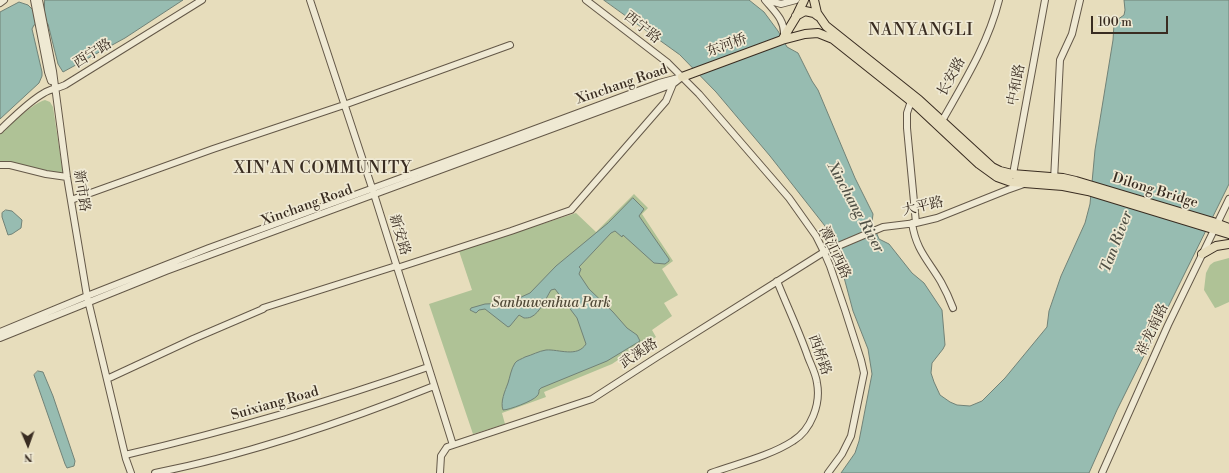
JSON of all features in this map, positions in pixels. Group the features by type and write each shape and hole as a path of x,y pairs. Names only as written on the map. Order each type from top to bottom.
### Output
{"main road":[{"path":"783,39 804,0"},
{"path":"814,0 818,16"},
{"path":"796,17 805,11 814,13 818,16 826,26 919,100 992,167 1000,171 1054,182"},
{"name":"东河桥","path":"682,77 783,39 809,33 826,35 911,101 988,171 1004,180 1028,183 1054,182"},
{"name":"Dilong Bridge","path":"1054,182 1070,179 1089,188 1213,226"},
{"path":"1213,226 1229,228"},
{"path":"1213,226 1229,234"},
{"path":"1202,254 1216,246 1229,244"}],"street":[{"path":"0,2 4,0"},
{"name":"西宁路","path":"0,130 46,91 54,90 65,85 202,0"},
{"name":"新安路","path":"310,0 373,192 453,445"},
{"name":"西宁路","path":"586,0 668,63 682,77"},
{"path":"766,0 781,4 796,0"},
{"path":"766,0 782,20 784,27 783,39"},
{"name":"长安路","path":"942,121 983,45 990,29 999,0"},
{"name":"中和路","path":"1013,174 1045,0"},
{"path":"1054,182 1060,60 1072,34 1080,0"},
{"name":"新市路","path":"37,1 48,72 54,90 87,299 125,455 131,473"},
{"path":"71,200 219,147 344,105 510,45"},
{"name":"Xinchang Road","path":"373,192 673,84 682,77"},
{"name":"Xinchang Road","path":"0,332 166,271 654,84 682,77"},
{"name":"潭江西路","path":"682,77 789,198 816,236 830,266 846,310 864,373 851,436 845,450 828,473"},
{"path":"107,379 193,339 263,309 511,231 571,210 666,101 673,84"},
{"path":"911,101 907,113 907,128 914,237 917,245 941,283 953,308"},
{"path":"0,165 67,177"},
{"name":"大平路","path":"824,252 883,227 914,223 945,216 1007,190 1028,183"},
{"name":"祥龙南路","path":"1102,473 1168,325 1202,254 1213,226 1229,199"},
{"name":"武溪路","path":"453,445 592,399 657,356 824,252"},
{"name":"西桥路","path":"711,473 776,450 792,442 804,433 815,410 818,392 817,379 777,281"},
{"name":"Xinchang Road","path":"0,338 87,299"},
{"name":"Suixiang Road","path":"125,455 297,411 428,367"},
{"path":"155,473 210,461 265,446 332,424 434,386"},
{"path":"440,473 442,453 446,448 453,445"}],"green space":[{"path":"45,100 50,102 53,107 63,173 16,163 0,162 0,134 34,105"},
{"name":"Sanbuwenhua Park","path":"634,194 648,208 642,214 673,261 662,269 678,295 664,303 672,316 652,330 656,337 646,344 645,342 612,364 544,392 546,397 502,413 505,424 473,434 429,304 472,290 459,251 576,213 596,232"},
{"path":"1229,258 1229,302 1215,308 1204,290 1206,273 1210,265 1214,262"}],"water":[{"path":"45,0 183,0 125,38 63,72 58,64 48,24 45,21 34,25 32,29 42,76 39,83 0,119 0,12 19,2 28,5 35,12 40,11 44,9"},
{"path":"604,0 749,0 764,12 778,31 787,47 798,53 818,90 855,178 873,214 872,222 879,239 889,244 912,273 924,283 942,310 945,345 932,363 931,373 940,395 957,405 970,406 982,401 1005,378 1047,327 1049,311 1061,276 1085,223 1090,204 1095,150 1113,40 1114,24 1124,15 1124,0 1229,0 1229,184 1117,410 1089,473 841,473 855,453 859,441 872,374 868,349 853,311 842,270 839,251 825,226 770,156 716,92 680,55"},
{"path":"633,198 644,209 639,216 669,261 665,264 654,263 623,235 622,237 615,231 611,233 579,267 581,269 579,274 589,289 627,328 637,335 640,341 607,361 541,388 535,398 515,407 503,410 503,396 512,368 517,361 546,350 568,352 578,351 586,344 577,318 555,289 551,290 540,309 534,315 524,318 519,315 508,327 485,309 479,310 476,313 470,310 471,308 485,304 508,303 530,293 556,266 608,223"},
{"path":"6,210 12,211 22,220 21,228 8,235 2,217 2,213"},
{"path":"38,371 43,372 53,396 75,461 74,466 67,468 65,464 34,375"}],"district":[{"name":"NANYANGLI","path":"921,31"},
{"name":"XIN'AN COMMUNITY","path":"323,169"}],"water label":[{"name":"Xinchang River","path":"855,208"},
{"name":"Tan River","path":"1117,242"}]}
